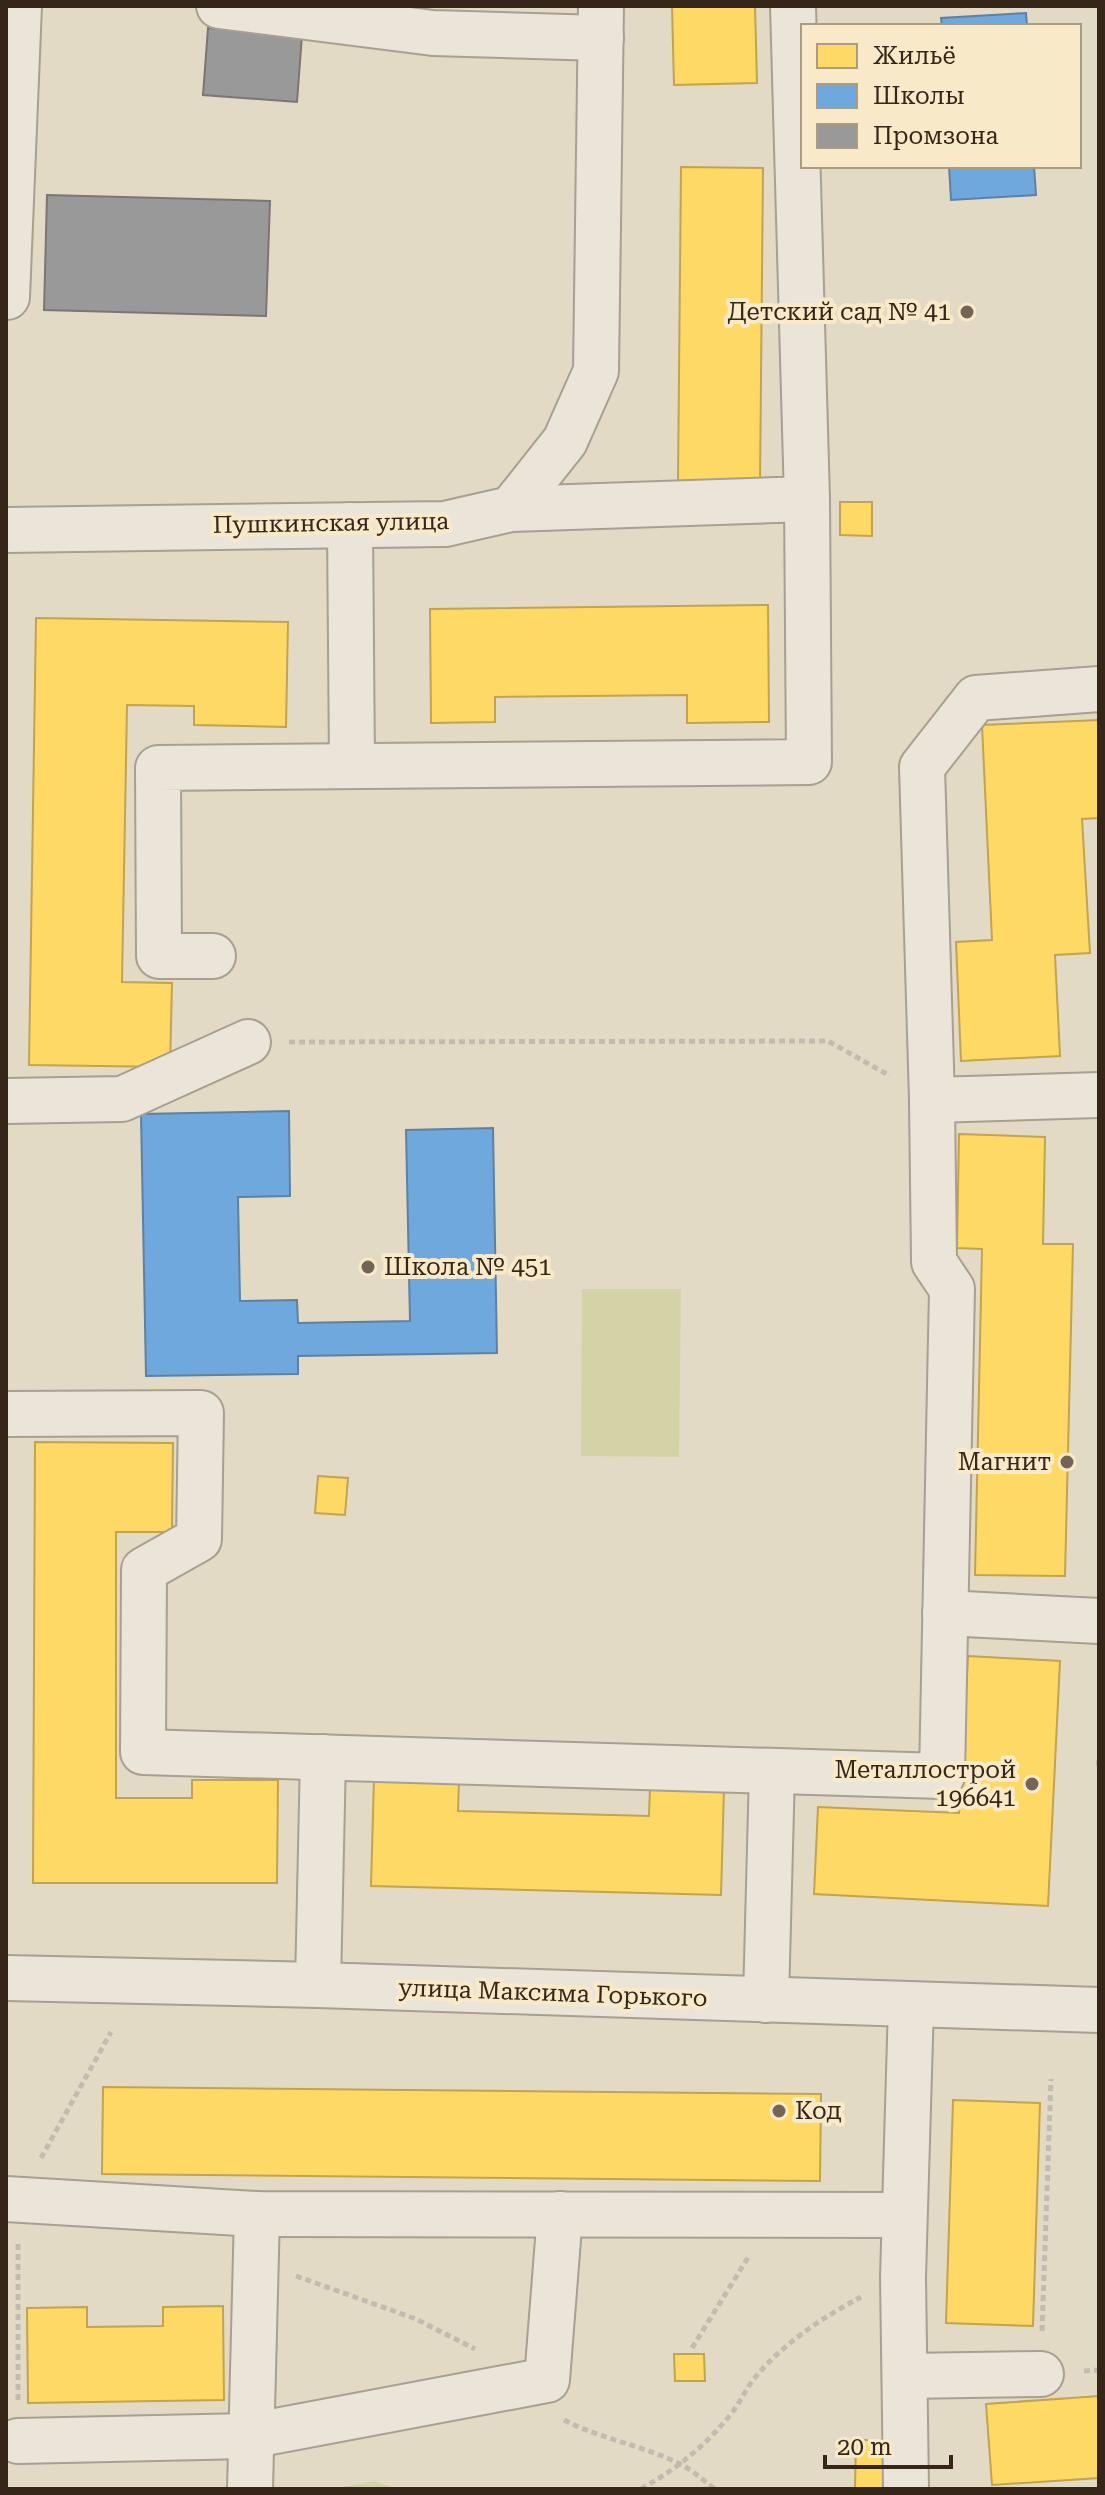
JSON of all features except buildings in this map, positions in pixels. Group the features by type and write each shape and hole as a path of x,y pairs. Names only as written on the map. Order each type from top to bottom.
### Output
{"street":[{"path":"7,297 19,6"},
{"path":"219,6 433,33 601,22 596,371 565,441 511,509"},
{"path":"213,956 159,956 158,768 809,762 807,499 793,6"},
{"name":"Пушкинская улица","path":"6,530 445,524 511,509 807,499"},
{"path":"350,525 352,766"},
{"path":"6,1414 201,1413 199,1539 144,1570 143,1752 942,1776 952,1289 934,1262 922,767 976,698 1099,689"},
{"path":"6,1101 122,1099 248,1042"},
{"path":"932,1100 1099,1095"},
{"path":"945,1613 1099,1621"},
{"path":"318,1985 323,1757"},
{"path":"766,2000 772,1771"},
{"name":"улица Максима Горького","path":"6,1978 1099,2010"},
{"path":"906,2489 903,2277 911,2005"},
{"path":"12,2199 257,2214 904,2215"},
{"path":"250,2489 257,2214"},
{"path":"18,2441 249,2436 547,2380 560,2214"},
{"path":"905,2376 1041,2374"}],"path":[{"path":"248,1042 828,1041 932,1100"},
{"path":"18,2441 12,2199 111,2032"},
{"path":"1051,2079 1041,2374 1099,2370"},
{"path":"692,2348 775,2215"},
{"path":"641,2489 682,2464 712,2437 754,2379 815,2325 858,2298 903,2277"}],"green space":[{"path":"582,1289 681,1289 679,1457 581,1456"},
{"path":"374,2481 398,2489 332,2489"}],"place":[{"name":"Детский сад № 41","path":"967,312"},
{"name":"Школа № 451","path":"368,1267"},
{"name":"Магнит","path":"1067,1462"},
{"name":"Металлострой 196641","path":"1032,1784"},
{"name":"Код","path":"779,2111"}]}
